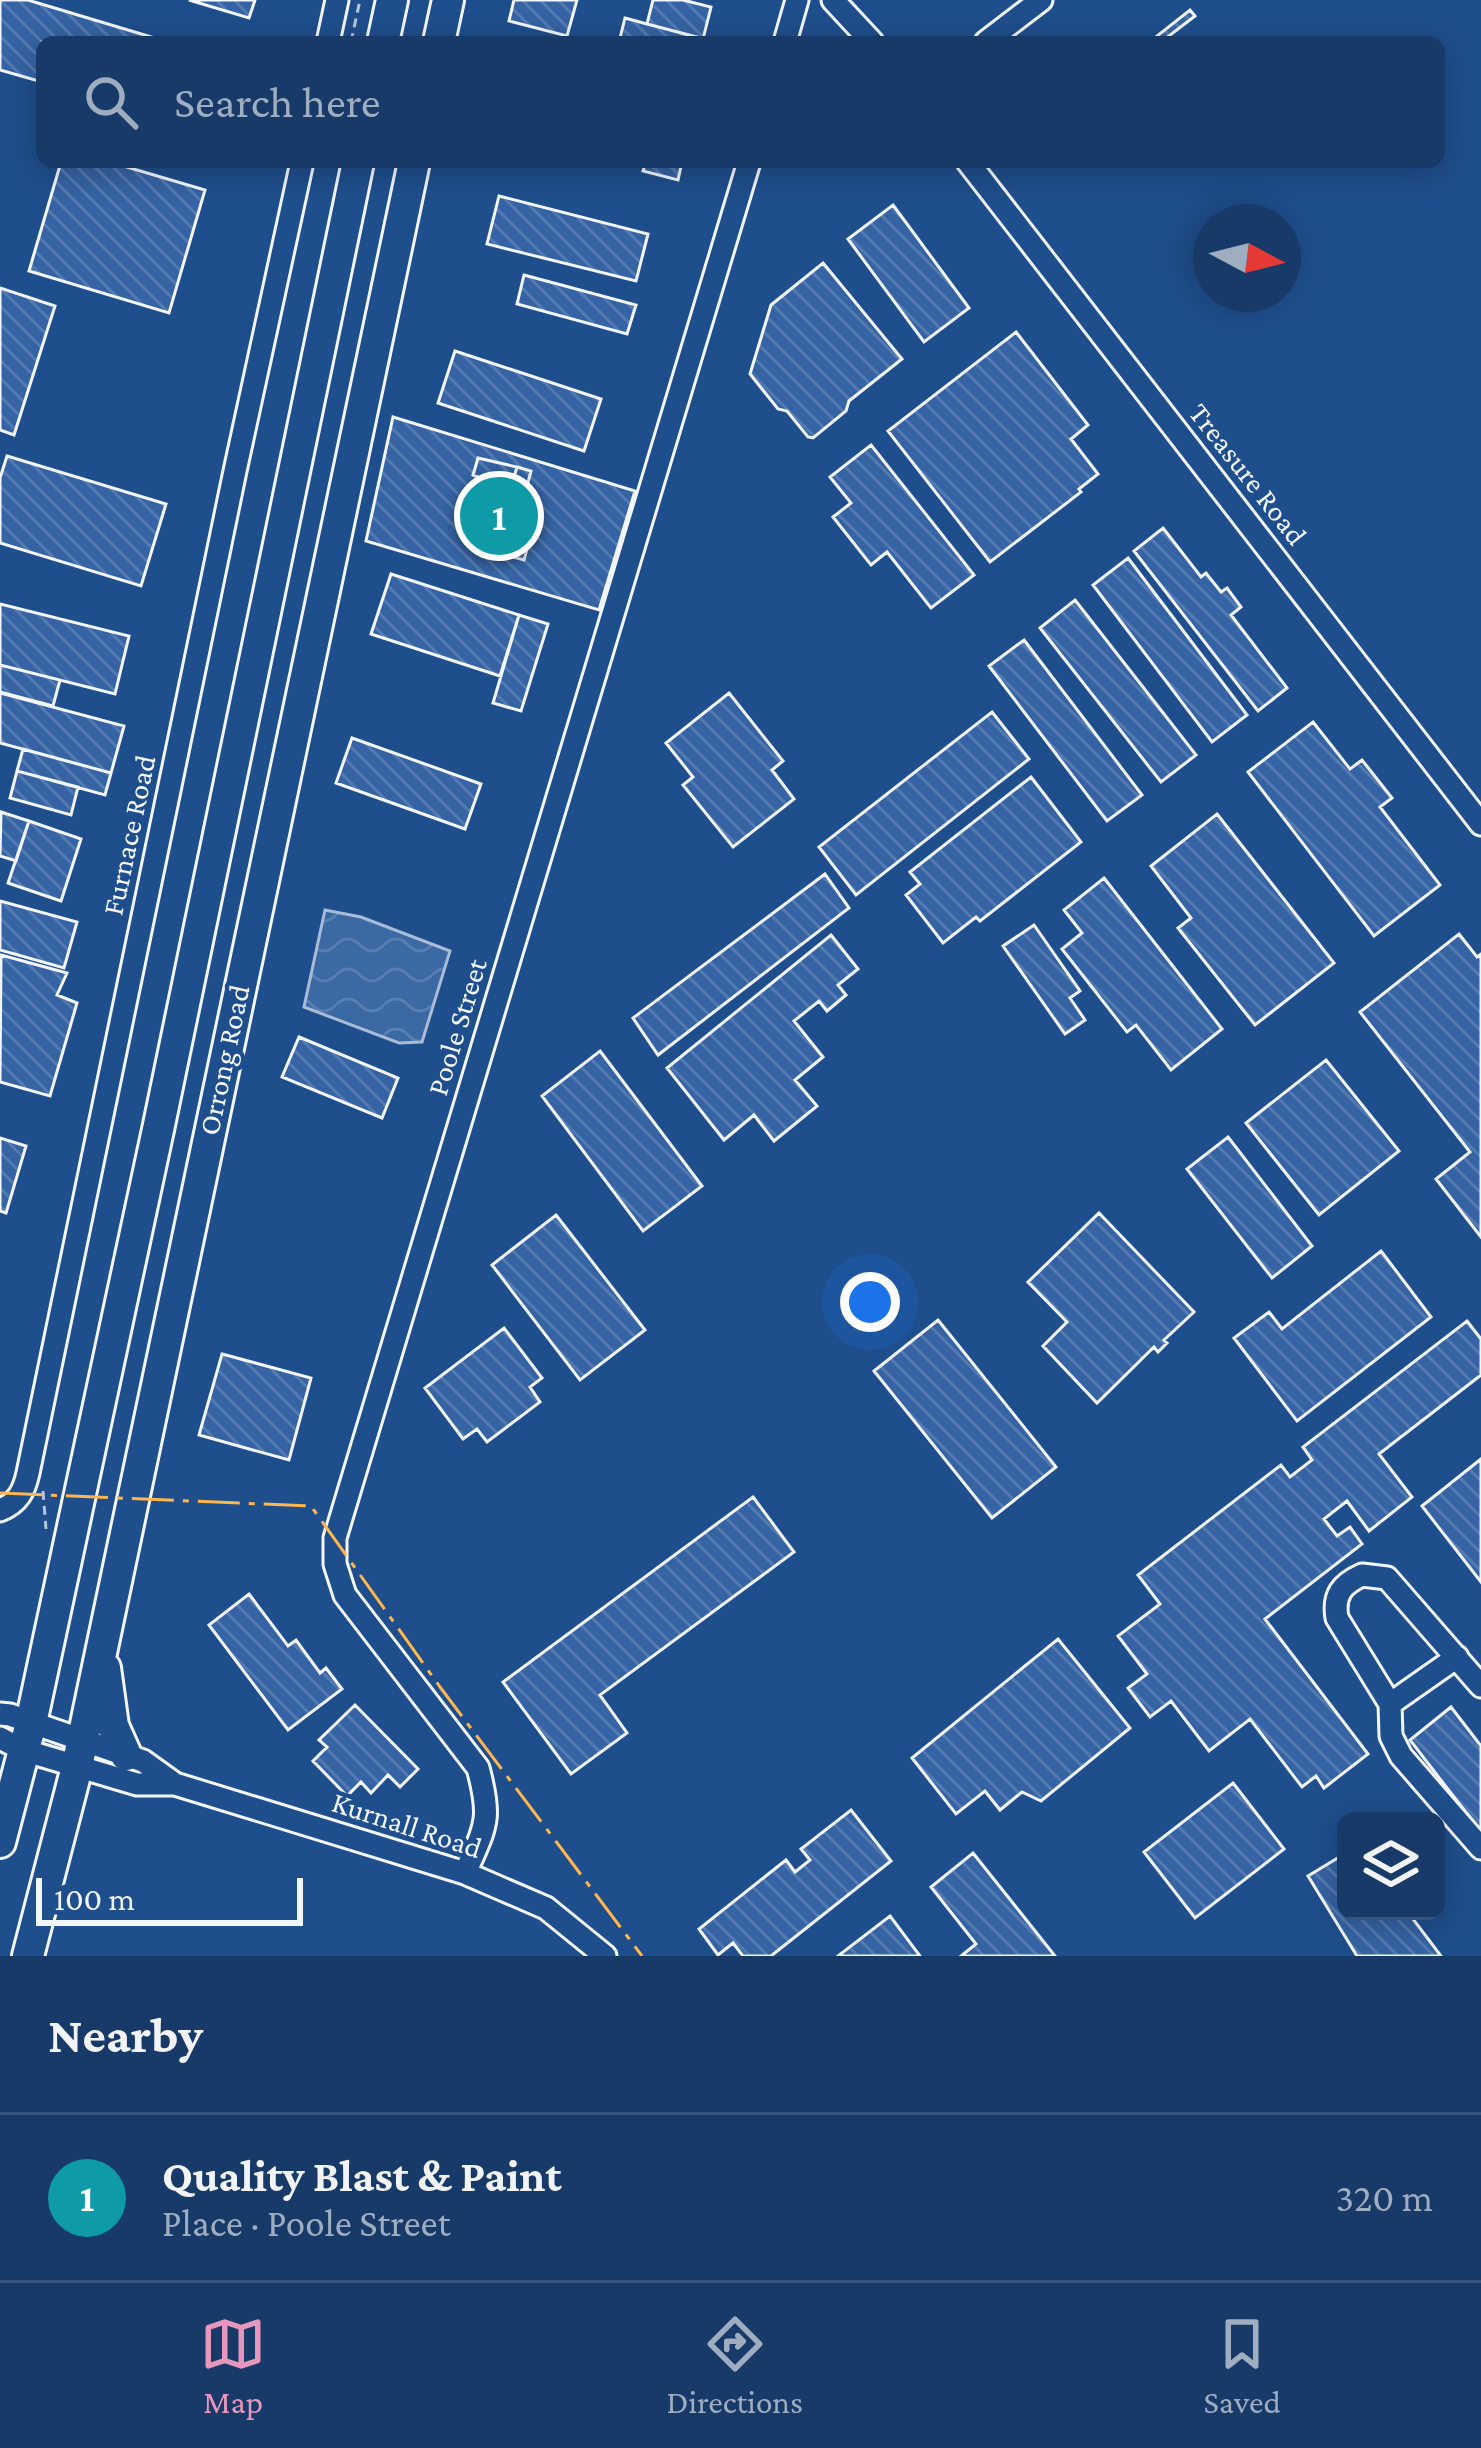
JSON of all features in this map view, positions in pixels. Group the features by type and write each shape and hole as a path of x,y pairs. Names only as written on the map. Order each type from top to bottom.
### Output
{"highway":[{"path":"384,36 392,0"},
{"path":"440,36 448,0"},
{"name":"Orrong Road","path":"0,1842 18,1737 159,1125 357,168"},
{"name":"Orrong Road","path":"28,1956 80,1754 413,168"},
{"path":"102,1651 113,1726 126,1755"}],"street":[{"path":"329,36 338,0"},
{"path":"787,36 797,0"},
{"path":"832,0 866,36"},
{"path":"994,36 1041,0"},
{"name":"Furnace Road","path":"0,1510 16,1501 28,1474 301,168"},
{"name":"Poole Street","path":"465,1873 486,1825 486,1798 478,1768 345,1595 335,1564 335,1538 746,168"},
{"name":"Treasure Road","path":"973,168 1481,824"},
{"path":"1481,1686 1387,1579 1362,1575 1338,1592 1337,1618 1390,1704 1391,1736 1401,1756 1481,1849"},
{"path":"1390,1704 1457,1657"},
{"name":"Kurnall Road","path":"0,1714 10,1714 18,1737 80,1754 136,1784 175,1784 465,1873 546,1908 605,1956"},
{"name":"Kurnall Road","path":"80,1754 126,1755 175,1784"}],"path":[{"path":"352,36 360,0"}],"water":[{"path":"325,910 361,917 450,951 422,1042 399,1043 304,1007"}],"building":[{"path":"0,0 28,0 148,36 36,36 36,80 0,70"},
{"path":"189,0 255,0 249,18"},
{"path":"514,0 577,0 567,36 509,21"},
{"path":"653,0 711,7 704,36 647,24"},
{"path":"1190,10 1195,16 1169,36 1157,36"},
{"path":"625,18 693,36 620,36"},
{"path":"59,168 130,168 205,190 169,313 29,271"},
{"path":"644,168 681,168 678,180"},
{"path":"499,196 648,234 636,281 487,244"},
{"path":"893,205 969,308 924,342 848,239"},
{"path":"823,263 902,359 849,401 846,411 813,438 787,411 778,409 750,374 771,305"},
{"path":"524,275 636,305 627,334 517,304"},
{"path":"0,288 55,306 14,435 0,430"},
{"path":"1016,332 1088,425 1071,439 1098,474 990,562 888,431"},
{"path":"455,351 601,399 584,451 438,403"},
{"path":"393,417 635,491 599,610 366,541"},
{"path":"871,445 974,575 931,608 887,552 871,565 833,517 851,503 830,477"},
{"path":"7,456 166,504 141,586 0,543 0,478"},
{"path":"478,458 517,467 510,490 473,475"},
{"path":"517,467 531,471 520,513 505,509"},
{"path":"491,505 536,518 524,560 479,548"},
{"path":"1163,528 1201,577 1206,573 1221,592 1227,588 1241,607 1231,615 1287,688 1258,711 1134,551"},
{"path":"1128,558 1247,715 1212,742 1093,585"},
{"path":"391,574 519,615 500,676 371,634"},
{"path":"1075,600 1196,755 1161,782 1040,628"},
{"path":"0,604 129,636 115,694 0,665"},
{"path":"519,615 548,624 521,711 493,703"},
{"path":"1024,640 1142,795 1107,821 989,666"},
{"path":"0,665 60,680 53,706 0,692"},
{"path":"0,693 124,726 111,773 0,743"},
{"path":"729,693 783,761 772,770 794,799 733,847 683,785 693,777 666,743"},
{"path":"992,712 1029,759 856,895 819,847"},
{"path":"1313,722 1350,769 1362,760 1392,798 1380,807 1440,885 1374,936 1248,772"},
{"path":"352,738 481,784 465,829 336,783"},
{"path":"23,749 111,773 105,795 17,771"},
{"path":"17,771 78,787 71,815 10,798"},
{"path":"1031,777 1081,842 980,921 976,917 943,943 906,895 920,884 910,872"},
{"path":"1,812 29,821 16,861 0,856"},
{"path":"1217,814 1334,963 1255,1025 1178,928 1191,918 1151,866"},
{"path":"29,821 81,839 61,901 8,883"},
{"path":"825,874 849,908 658,1055 633,1018"},
{"path":"1104,878 1222,1029 1171,1070 1136,1025 1127,1032 1062,949 1082,933 1064,910"},
{"path":"0,901 77,922 64,968 0,950"},
{"path":"1034,925 1080,991 1070,998 1085,1020 1065,1034 1003,946"},
{"path":"1459,934 1477,957 1481,954 1481,1237 1436,1179 1470,1152 1360,1012"},
{"path":"831,935 858,969 838,985 846,995 827,1011 819,1001 794,1021 823,1057 795,1080 817,1106 774,1141 754,1115 724,1140 667,1068"},
{"path":"1,955 67,973 57,995 77,1003 50,1096 0,1082"},
{"path":"299,1037 398,1078 382,1118 282,1077"},
{"path":"600,1051 702,1186 643,1231 542,1096"},
{"path":"1326,1060 1399,1151 1319,1215 1246,1123"},
{"path":"1228,1137 1312,1246 1272,1278 1187,1169"},
{"path":"0,1138 26,1146 6,1213 0,1211"},
{"path":"1099,1213 1194,1312 1158,1352 1154,1347 1097,1403 1043,1346 1067,1322 1028,1282"},
{"path":"556,1215 645,1330 580,1380 492,1265"},
{"path":"1381,1251 1431,1317 1297,1421 1234,1338 1269,1312 1282,1329"},
{"path":"938,1320 1056,1467 992,1518 874,1371"},
{"path":"1467,1321 1481,1339 1481,1375 1379,1454 1412,1497 1369,1531 1347,1501 1324,1519 1337,1536 1350,1527 1362,1544 1265,1619 1368,1754 1324,1788 1316,1776 1302,1787 1250,1719 1209,1751 1171,1701 1150,1717 1128,1688 1147,1674 1118,1636 1160,1604 1138,1575 1281,1465 1290,1477 1312,1460 1303,1447"},
{"path":"504,1328 542,1378 530,1387 540,1402 487,1442 477,1429 463,1439 425,1388"},
{"path":"222,1354 311,1378 289,1460 199,1435"},
{"path":"1481,1459 1481,1582 1422,1506"},
{"path":"753,1497 794,1552 600,1695 627,1733 571,1774 503,1682"},
{"path":"249,1594 288,1646 296,1640 320,1673 326,1668 342,1689 288,1730 209,1625"},
{"path":"1058,1639 1130,1728 1041,1801 1022,1792 1000,1810 985,1791 956,1814 912,1758"},
{"path":"355,1705 418,1769 400,1787 388,1775 371,1793 361,1782 347,1796 313,1761 327,1747 319,1740"},
{"path":"1451,1707 1481,1746 1481,1832 1410,1740"},
{"path":"1233,1783 1284,1849 1195,1918 1144,1852"},
{"path":"851,1810 891,1861 771,1956 743,1956 733,1943 718,1955 699,1929 786,1860 795,1872 810,1860 801,1849"},
{"path":"973,1853 1055,1956 961,1956 976,1944 931,1887"},
{"path":"1337,1858 1337,1920 1414,1920 1441,1956 1357,1956 1308,1876"},
{"path":"890,1916 920,1956 838,1956"}],"power":[{"path":"0,1493 311,1506 642,1956"}],"place":[{"name":"Quality Blast & Paint","path":"499,516"}]}
